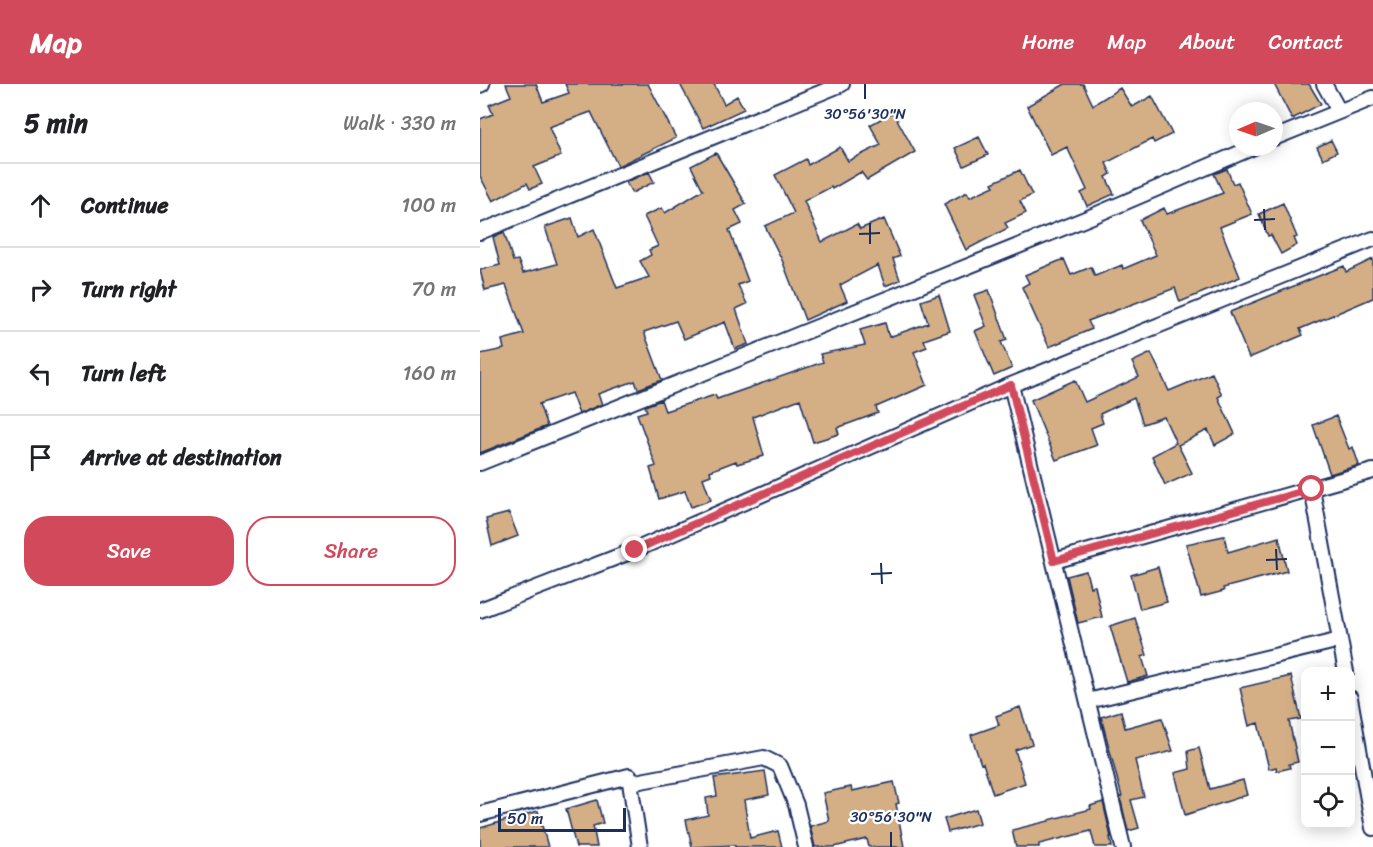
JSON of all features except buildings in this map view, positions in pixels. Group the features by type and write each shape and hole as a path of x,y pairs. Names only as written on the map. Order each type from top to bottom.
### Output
{"street":[{"path":"480,232 842,84"},
{"path":"1324,84 1338,111"},
{"path":"1283,134 1373,98"},
{"path":"480,463 1084,219 1233,156"},
{"path":"480,610 635,550 1011,385 1373,239"},
{"path":"1011,385 1123,847"},
{"path":"1054,561 1373,471"},
{"path":"1312,489 1345,667"},
{"path":"1088,702 1341,640"},
{"path":"1354,721 1373,828"},
{"path":"630,783 764,758 780,766 796,805 806,847"},
{"path":"480,814 628,776 640,847"}],"route":[{"path":"635,550 1011,385 1054,561 1312,489"}]}
